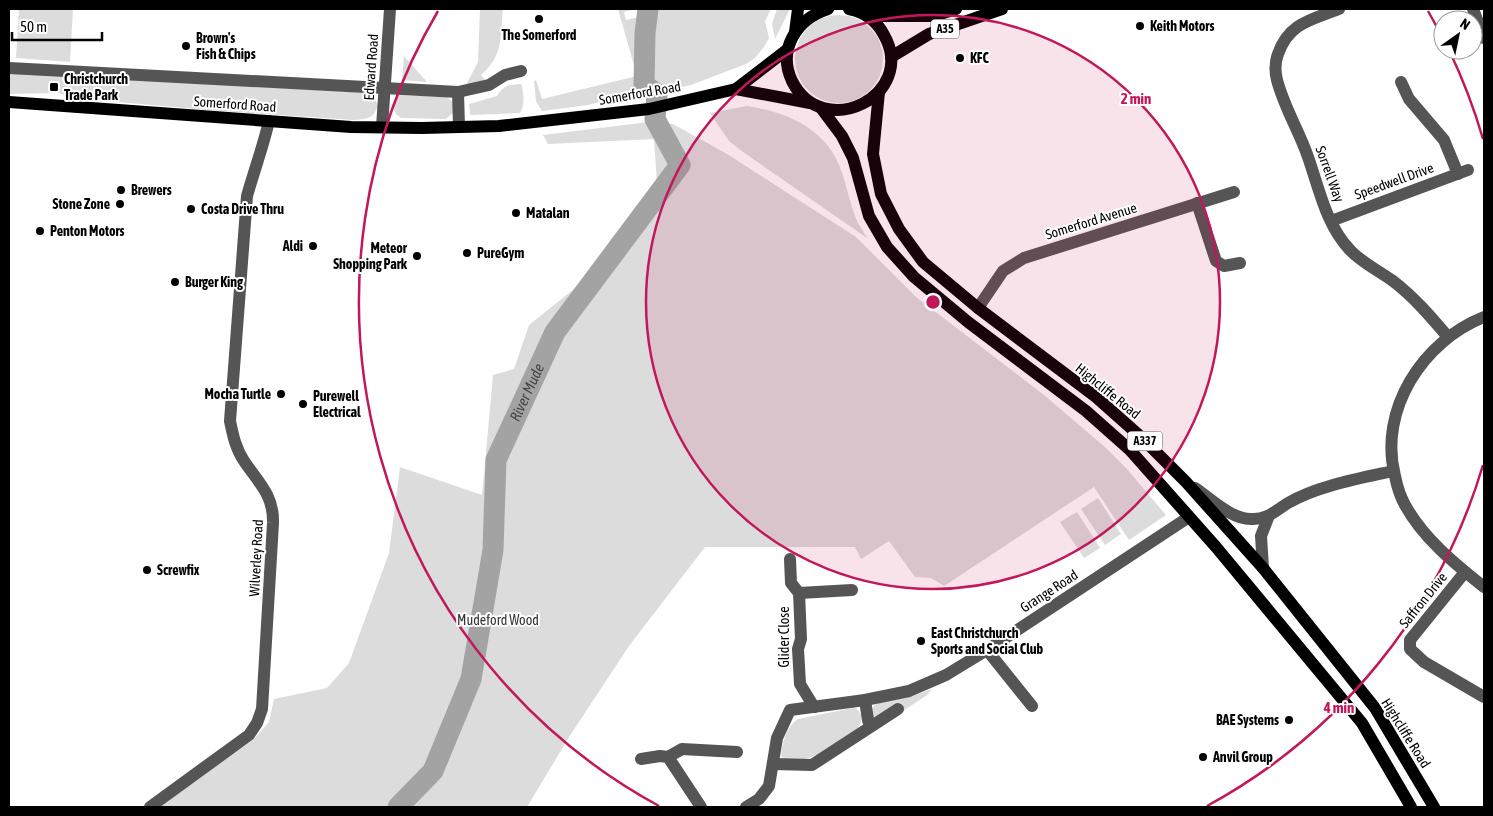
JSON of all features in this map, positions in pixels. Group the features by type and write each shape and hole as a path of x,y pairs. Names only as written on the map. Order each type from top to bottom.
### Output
{"main road":[{"path":"798,9 795,32 788,49 788,65 792,80 800,93 817,106"},
{"path":"795,32 804,21 815,13 828,9"},
{"path":"849,9 868,16 880,28 888,42 891,57 888,76 879,92"},
{"name":"A35","path":"868,16 934,16 956,9"},
{"name":"A35","path":"891,57 929,34 1002,9"},
{"name":"Somerford Road","path":"9,102 351,127 499,126 654,108 736,89 788,49"},
{"name":"Somerford Road","path":"736,89 837,111 853,109 867,103 879,92"},
{"name":"Highcliffe Road","path":"879,92 873,154 881,194 899,229 923,262 978,308 1096,397 1186,482 1263,568 1375,708 1434,807"},
{"name":"A337","path":"817,106 842,136 853,158 869,216 887,247 914,277 968,322 1086,411 1130,450 1216,547 1362,723 1411,807"}],"street":[{"name":"Edward Road","path":"382,127 390,9"},
{"name":"Sorrell Way","path":"1339,9 1298,25 1282,43 1277,56 1276,70 1284,100 1308,158 1317,186 1339,236 1350,251 1393,281 1420,304 1448,337"},
{"path":"1473,9 1484,38"},
{"name":"Somerford Road","path":"9,68 458,92 489,85 505,75 521,71"},
{"name":"Speedwell Drive","path":"1331,220 1463,172 1444,140 1409,99 1401,82"},
{"path":"458,92 459,127"},
{"name":"Wilverley Road","path":"150,807 249,736 257,723 262,708 273,518 272,503 259,479 244,461 234,443 230,421 247,196 263,148 269,121"},
{"name":"Somerford Avenue","path":"978,308 1003,272 1024,258 1234,192"},
{"path":"1197,203 1216,262 1224,266 1240,263"},
{"name":"Saffron Drive","path":"1484,317 1448,337 1422,365 1407,385 1393,422 1390,442 1394,471 1404,504 1439,548 1484,587"},
{"path":"1186,482 1232,514 1250,520 1268,518 1289,502 1331,485 1394,471"},
{"name":"Grange Road","path":"746,807 759,799 769,786 777,738 790,710 865,700 909,691 946,675 1189,517"},
{"path":"1263,568 1261,536 1268,518"},
{"name":"Glider Close","path":"790,558 791,583 799,593 801,639 798,650 800,684 814,707"},
{"name":"Saffron Drive","path":"1465,572 1410,640 1410,649 1424,662 1484,697"},
{"name":"Glider Close","path":"799,593 852,590"},
{"path":"987,650 1032,706"},
{"path":"865,700 870,726"},
{"path":"773,764 812,765 898,709"},
{"path":"641,759 660,756 668,757 682,749 737,752"},
{"path":"668,757 701,807"}],"green space":[{"path":"19,9 73,9 70,62 16,58"},
{"path":"480,9 503,9 500,45 494,60 481,75 485,80 466,85 478,62"},
{"path":"618,9 634,9 624,12 626,20 647,15 648,9 771,9 765,21 769,38 755,58 746,64 691,85 671,89 640,100 619,97 588,105 542,111 536,101 534,81 536,80 542,99 637,76"},
{"path":"777,9 790,9 775,39 772,24"},
{"path":"839,15 856,18 870,28 880,42 883,59 880,76 870,90 856,100 839,103 822,100 808,90 798,76 795,59 798,42 808,28 822,18"},
{"path":"404,56 427,82 402,80"},
{"path":"9,72 368,93 374,97 378,105 372,116 354,120 207,110 74,98 59,93 9,94"},
{"path":"521,84 524,98 520,113 470,115 469,104 497,96 507,86"},
{"path":"399,95 447,97 454,103 454,112 446,119 401,118 396,114 392,105"},
{"path":"747,106 791,118 816,133 826,144 835,156 858,223 867,238 729,141 710,113"},
{"name":"Mudeford Wood","path":"649,122 673,124 727,154 856,237 916,297 1044,395 1106,448 1126,468 1166,515 1129,540 1094,487 944,586 931,578 915,577 889,541 861,559 855,547 705,547 629,646 569,737 527,807 159,807 253,740 269,722 274,699 327,688 349,663 389,553 400,467 482,495 493,375 514,369 529,325 574,289 616,243 657,183 654,139 548,144 543,135"},
{"path":"1098,498 1121,534 1105,545 1081,509"},
{"path":"1077,512 1100,548 1084,558 1060,522"},
{"path":"932,689 927,695 903,711 874,718 872,716 873,708 879,702 913,696"},
{"path":"856,708 860,713 861,722 858,728 841,740 812,757 791,760 781,757 785,736 790,726 798,719"}],"waterway":[{"name":"River Mude","path":"398,807 433,771 471,679 493,550 496,460 555,332 680,165 655,119 657,94 644,85 645,33 648,9"}],"place":[{"name":"The Somerford","path":"539,19"},
{"name":"Keith Motors","path":"1140,26"},
{"name":"Brown's Fish & Chips","path":"186,46"},
{"name":"KFC","path":"960,58"},
{"name":"Christchurch Trade Park","path":"54,87"},
{"name":"Brewers","path":"121,190"},
{"name":"Stone Zone","path":"120,204"},
{"name":"Costa Drive Thru","path":"191,209"},
{"name":"Matalan","path":"516,213"},
{"name":"Penton Motors","path":"40,231"},
{"name":"Aldi","path":"313,246"},
{"name":"PureGym","path":"467,253"},
{"name":"Meteor Shopping Park","path":"417,256"},
{"name":"Burger King","path":"175,282"},
{"name":"Mocha Turtle","path":"281,394"},
{"name":"Purewell Electrical","path":"303,404"},
{"name":"Screwfix","path":"147,570"},
{"name":"East Christchurch Sports and Social Club","path":"921,641"},
{"name":"BAE Systems","path":"1289,720"},
{"name":"Anvil Group","path":"1203,757"}]}
